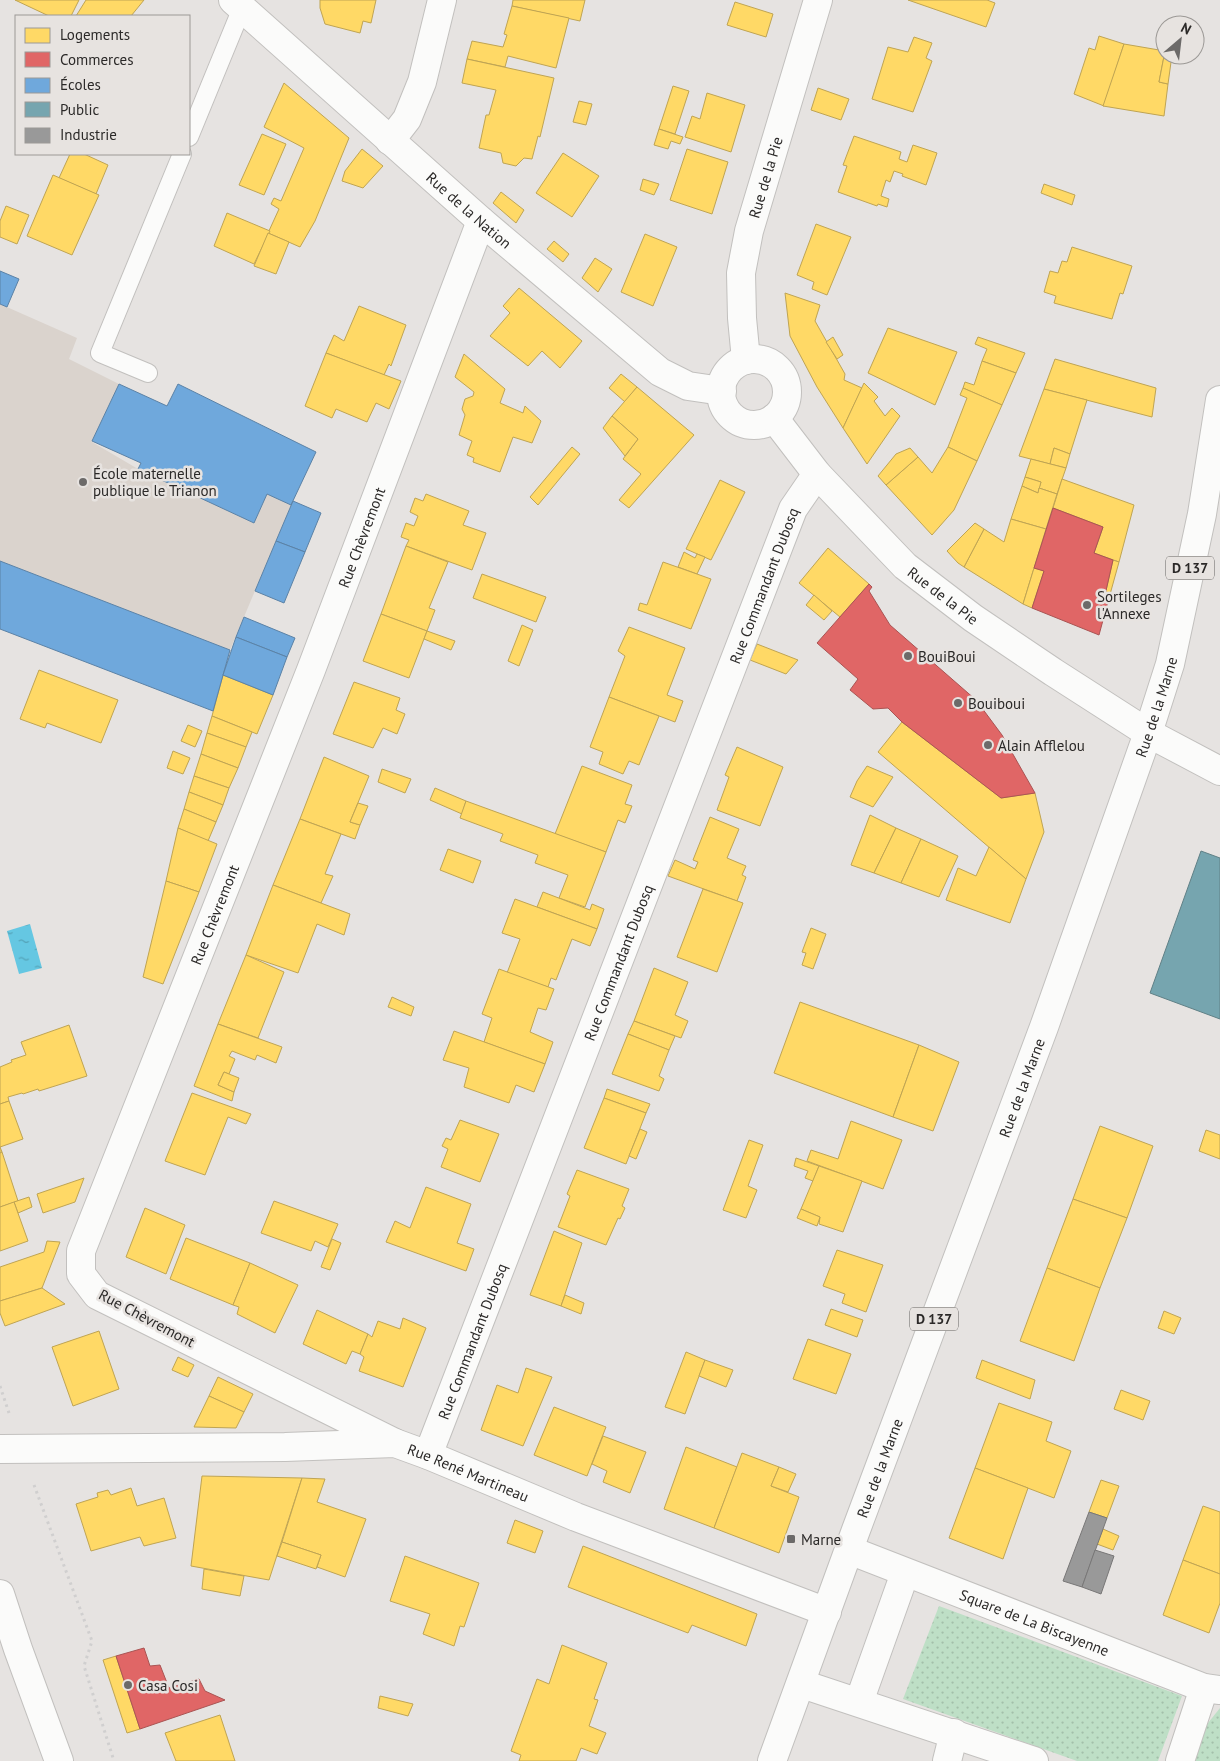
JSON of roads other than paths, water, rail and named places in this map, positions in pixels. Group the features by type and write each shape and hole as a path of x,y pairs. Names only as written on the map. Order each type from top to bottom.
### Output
{"street":[{"path":"390,141 407,119 422,82 442,0"},
{"name":"Rue de la Pie","path":"746,360 742,318 741,273 749,231 818,0"},
{"name":"Rue de la Nation","path":"237,4 481,221 660,372 688,386 722,391"},
{"name":"Rue Chèvremont","path":"395,1443 97,1294 81,1274 81,1251 311,670 481,221"},
{"path":"759,359 771,363 781,372 787,384 787,396 783,408 774,418 763,424 750,424 737,420 728,411 722,400 722,386 726,375 735,365 746,360 759,359"},
{"name":"Rue de la Marne","path":"772,1761 1044,1027 1148,733 1170,664 1202,514 1220,400"},
{"name":"Rue de la Pie","path":"774,418 817,474 905,566 973,618 1148,733 1220,771"},
{"name":"Rue Commandant Dubosq","path":"428,1455 793,509 817,474"},
{"name":"Rue René Martineau","path":"10,1449 285,1447 395,1443 576,1517 826,1612"},
{"name":"Square de La Biscayenne","path":"849,1550 1212,1689"},
{"path":"859,1702 905,1573"},
{"path":"0,1594 59,1761"},
{"path":"802,1684 1034,1761"},
{"path":"1180,1761 1212,1689"},
{"path":"947,1761 954,1733"}],"lane":[{"path":"190,133 237,4"},
{"path":"148,374 100,353 182,155"}],"water":[{"path":"30,924 42,968 19,974 7,931"}],"place":[{"name":"École maternelle publique le Trianon","path":"83,482"},
{"name":"Sortileges l'Annexe","path":"1087,605"},
{"name":"BouiBoui","path":"908,656"},
{"name":"Bouiboui","path":"958,703"},
{"name":"Alain Afflelou","path":"988,745"},
{"name":"Marne","path":"791,1539"},
{"name":"Casa Cosi","path":"128,1685"}]}
